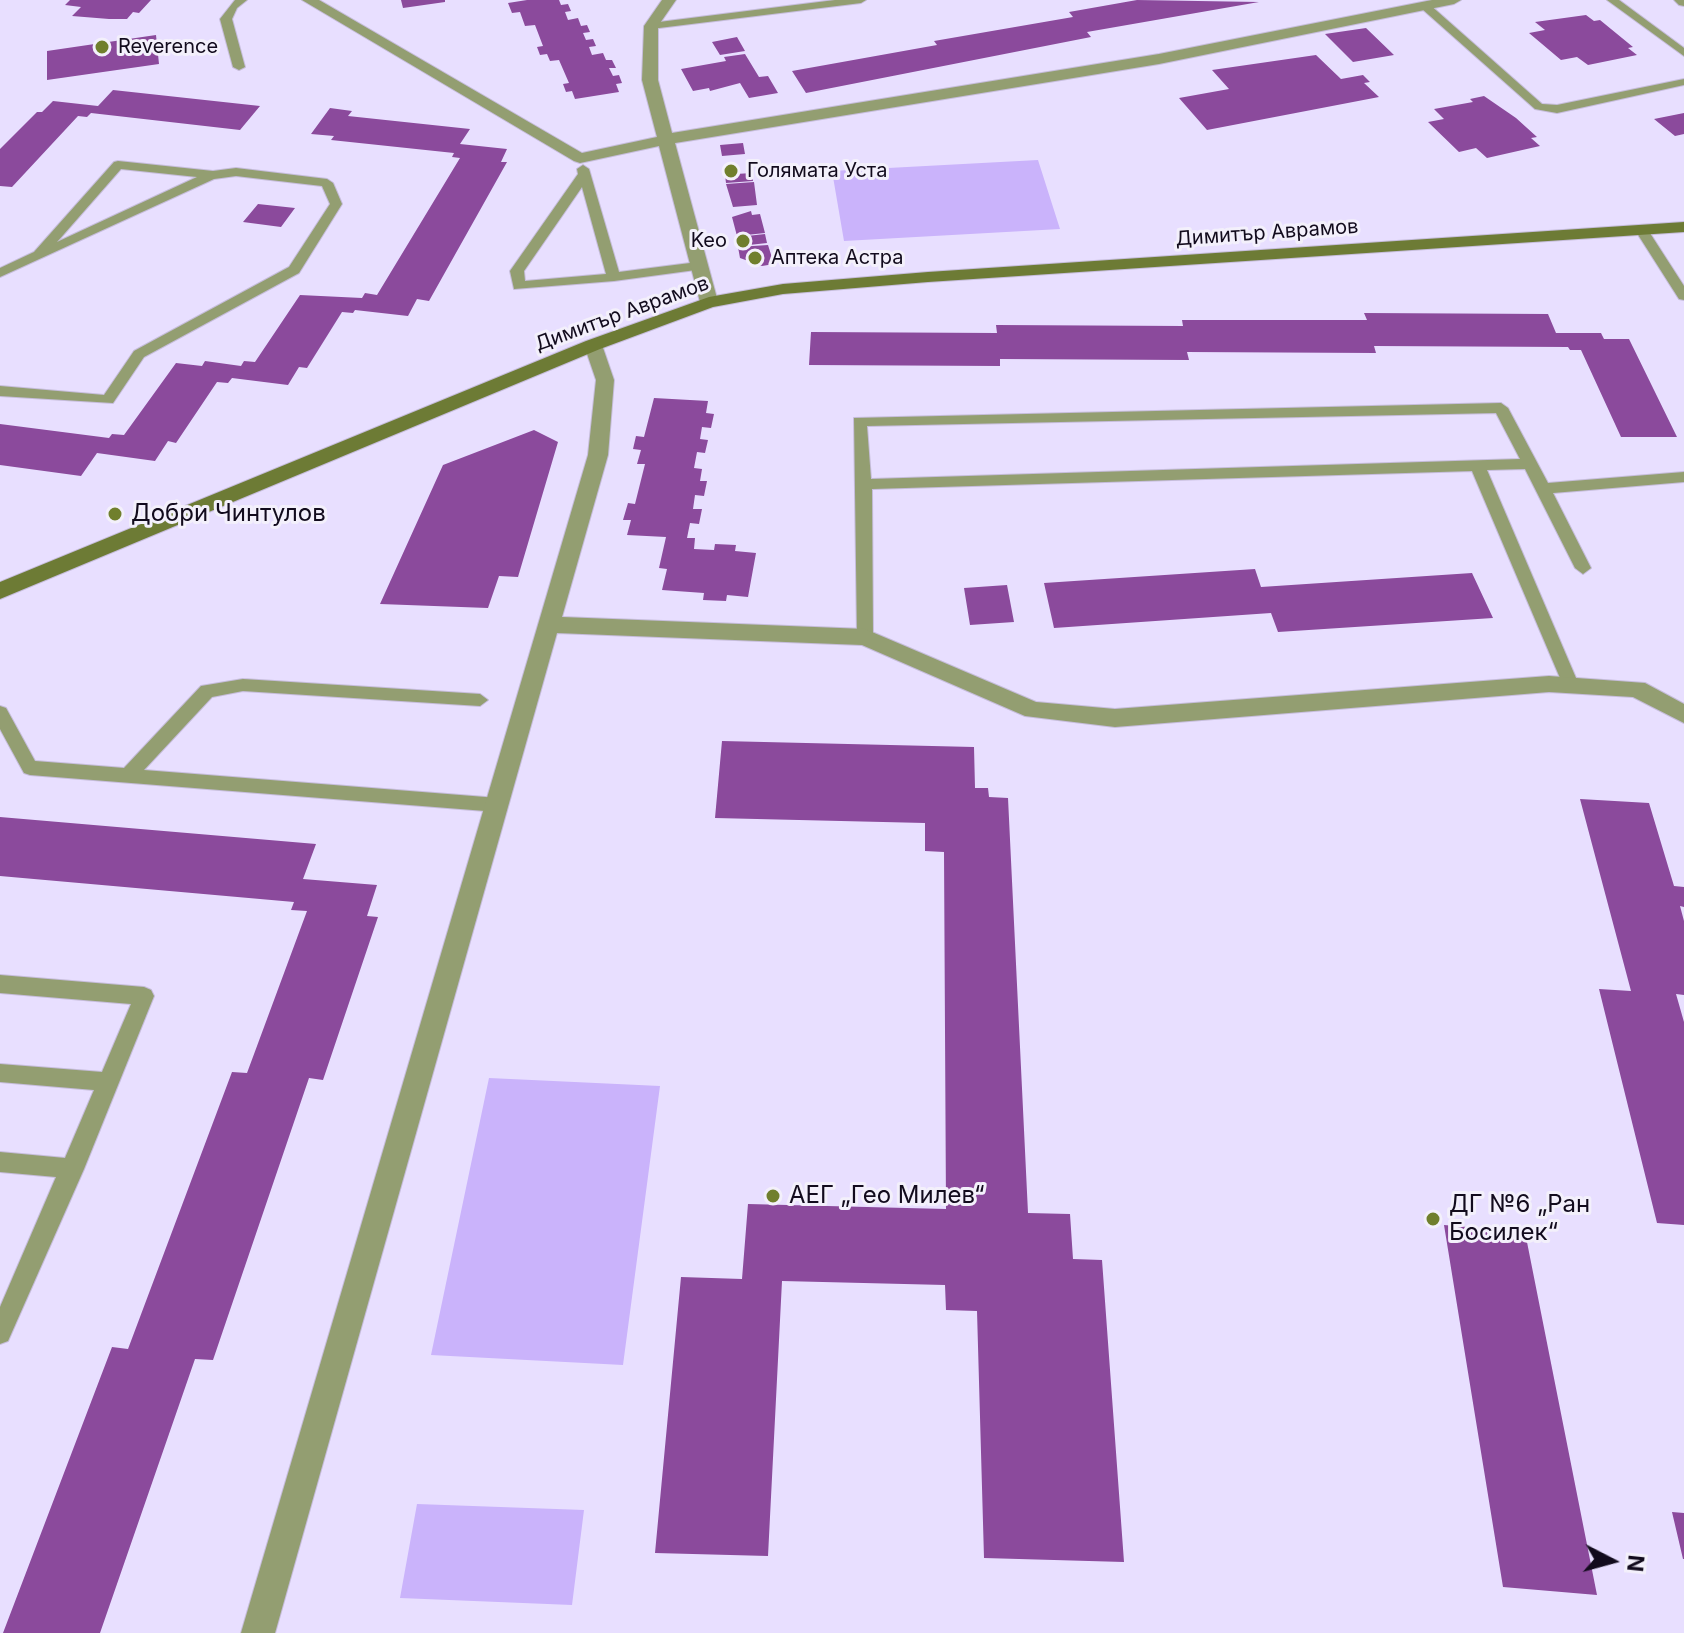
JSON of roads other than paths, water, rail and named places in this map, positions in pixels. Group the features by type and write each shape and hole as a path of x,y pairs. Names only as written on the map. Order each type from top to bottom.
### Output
{"street":[{"path":"315,0 582,166 667,139 1159,59 1454,0"},
{"path":"669,0 651,26 650,80 709,302"},
{"name":"Димитър Аврамов","path":"0,591 593,345 709,302 783,289 1684,227"},
{"path":"258,1633 598,455 605,380 593,345"},
{"path":"551,625 865,637 1033,710 1115,718 1549,684 1637,689 1684,714"}],"lane":[{"path":"239,67 226,19 233,6 242,0"},
{"path":"651,26 861,0"},
{"path":"1612,0 1684,53"},
{"path":"1425,6 1539,107 1557,109 1684,82"},
{"path":"0,391 108,400 139,354 294,270 336,204 327,183 236,172 213,175 118,165 40,253"},
{"path":"582,166 517,271 519,286 698,266"},
{"path":"582,166 614,277"},
{"path":"0,273 213,175"},
{"path":"1641,230 1678,276 1684,296"},
{"path":"865,637 864,484 859,421 1501,408 1583,568"},
{"path":"864,484 1530,464"},
{"path":"1477,465 1571,685"},
{"path":"1543,489 1684,477"},
{"path":"130,773 207,691 243,685 480,700"},
{"path":"0,713 30,768 130,773 498,805"},
{"path":"0,984 144,996 73,1169 0,1333"},
{"path":"0,1073 108,1082"},
{"path":"0,1162 73,1169"}],"place":[{"name":"Reverence","path":"102,47"},
{"name":"Голямата Уста","path":"731,171"},
{"name":"Keo","path":"743,241"},
{"name":"Аптека Астра","path":"755,258"},
{"name":"Добри Чинтулов","path":"115,514"},
{"name":"АЕГ „Гео Милев“","path":"773,1196"},
{"name":"ДГ №6 „Ран Босилек“","path":"1433,1219"}]}
